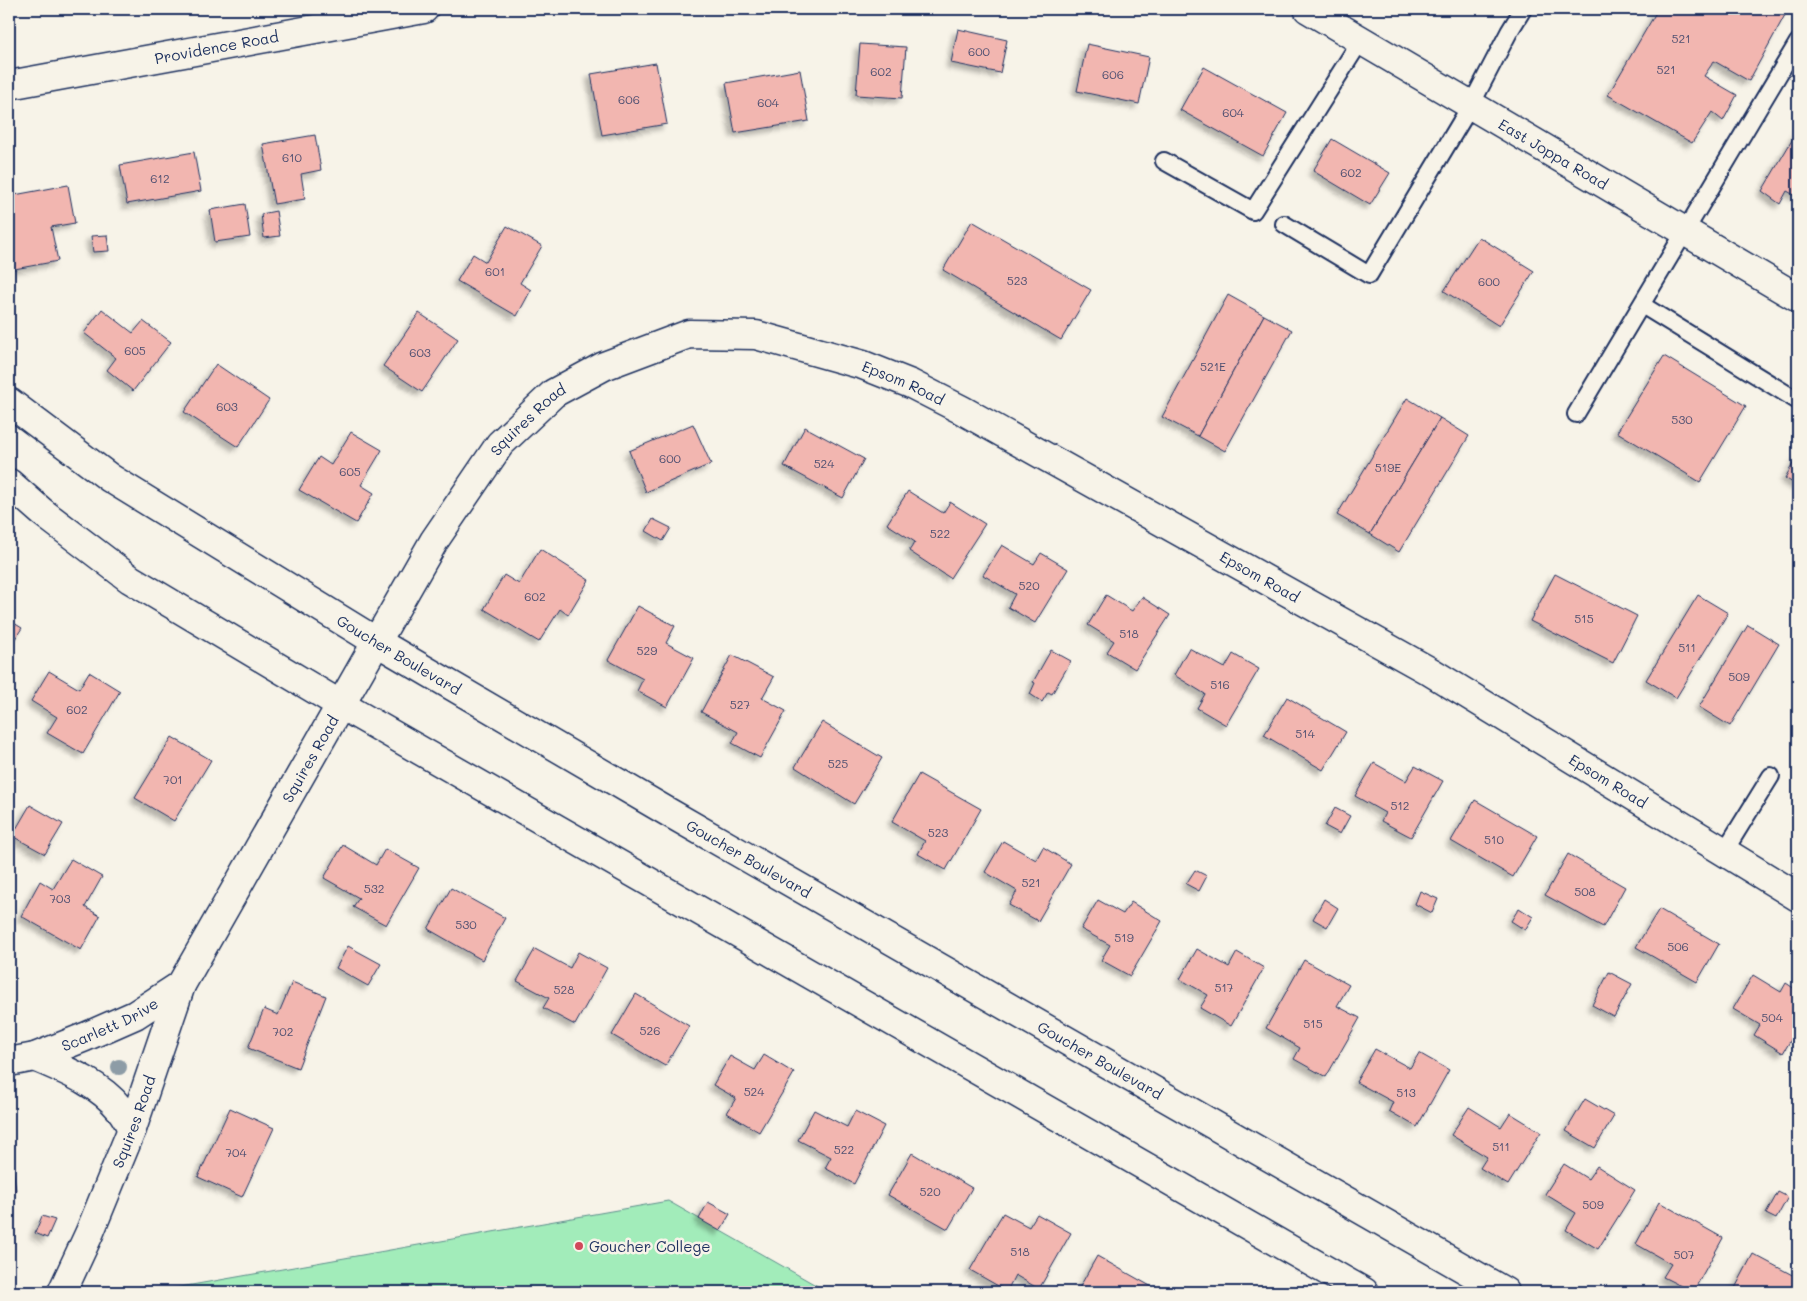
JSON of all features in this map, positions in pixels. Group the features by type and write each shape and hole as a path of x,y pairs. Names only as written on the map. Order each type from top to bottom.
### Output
{"main road":[{"name":"Providence Road","path":"9,85 418,9"},
{"name":"East Joppa Road","path":"1308,9 1798,298"},
{"name":"Squires Road","path":"62,1292 89,1234 132,1129 181,986 434,541 500,444 554,393 604,366 689,334"},
{"name":"Epsom Road","path":"689,334 756,336 863,365 910,384 971,415 1431,672 1798,897"},
{"name":"Goucher Boulevard","path":"9,402 110,478 377,642 668,812 1504,1292"},
{"path":"9,483 42,512 130,579 341,705 1364,1292"},
{"name":"Scarlett Drive","path":"22,1059 134,1015 181,986"},
{"name":"Scarlett Drive","path":"22,1059 68,1071 101,1091 120,1110 132,1129"}],"lane":[{"path":"1284,224 1369,275 1471,104 1522,9"},
{"path":"1164,161 1253,211 1361,40"},
{"path":"1576,414 1798,42"},
{"path":"1642,305 1798,401"},
{"path":"1724,852 1771,776"}],"green space":[{"name":"Goucher College","path":"668,1201 828,1292 152,1292"}],"building":[{"path":"1658,9 1775,9 1785,15 1749,81 1714,61 1704,76 1737,95 1723,121 1712,112 1692,143 1608,95"},
{"path":"958,29 1007,40 1000,73 951,63"},
{"path":"860,44 906,47 902,98 856,95"},
{"path":"1087,44 1149,57 1139,104 1077,91"},
{"path":"656,63 667,124 602,135 591,74"},
{"path":"1204,67 1287,113 1263,156 1180,110"},
{"path":"800,70 809,121 735,133 726,83"},
{"path":"1798,130 1798,197 1787,191 1780,204 1762,191"},
{"path":"315,135 321,170 301,174 305,199 274,204 263,144"},
{"path":"1332,139 1390,173 1370,205 1313,171"},
{"path":"194,152 201,191 127,204 120,165"},
{"path":"68,185 75,223 51,227 58,261 9,270 9,196"},
{"path":"245,204 250,237 215,242 210,210"},
{"path":"276,211 280,236 264,238 261,214"},
{"path":"972,221 1091,290 1061,340 943,270"},
{"path":"507,226 542,246 520,283 531,290 517,316 457,281 473,254 486,262"},
{"path":"107,235 109,251 93,252 91,236"},
{"path":"1479,237 1534,271 1499,326 1444,291"},
{"path":"1228,295 1264,315 1198,436 1162,417"},
{"path":"102,309 133,333 143,321 171,342 133,391 107,370 116,358 84,333"},
{"path":"419,313 458,339 422,392 383,366"},
{"path":"1264,315 1292,330 1225,451 1198,436"},
{"path":"1664,356 1746,406 1700,482 1617,432"},
{"path":"216,364 269,400 238,447 184,412"},
{"path":"1407,398 1440,418 1370,534 1337,515"},
{"path":"1440,418 1469,436 1399,552 1370,534"},
{"path":"693,424 711,464 646,492 629,451"},
{"path":"805,427 864,459 843,498 784,466"},
{"path":"351,432 382,450 361,485 374,493 356,523 299,490 319,457 331,465"},
{"path":"1798,455 1798,486 1785,478"},
{"path":"908,491 943,513 950,502 985,524 950,578 909,551 915,542 887,524"},
{"path":"653,519 671,528 663,541 646,531"},
{"path":"1002,545 1034,564 1041,553 1068,569 1035,623 1008,607 1015,594 983,575"},
{"path":"540,549 589,580 568,615 560,609 539,642 484,609 504,575 519,584"},
{"path":"1555,574 1637,616 1613,663 1530,621"},
{"path":"1106,595 1132,611 1142,597 1170,615 1135,669 1107,652 1114,641 1088,625"},
{"path":"1698,595 1728,613 1676,698 1646,680"},
{"path":"638,606 675,626 666,643 694,658 667,707 637,691 643,679 608,660"},
{"path":"9,620 22,628 9,648"},
{"path":"1748,625 1779,644 1730,726 1699,707"},
{"path":"1189,648 1225,668 1233,654 1259,669 1226,725 1197,708 1205,694 1174,675"},
{"path":"1051,650 1071,661 1052,694 1048,692 1042,702 1030,694 1035,683 1033,682"},
{"path":"732,655 774,677 762,698 786,711 760,758 732,743 738,732 701,712"},
{"path":"49,671 79,689 89,672 120,691 83,754 47,733 57,717 31,701"},
{"path":"1287,697 1346,732 1323,770 1264,735"},
{"path":"822,722 882,758 854,804 795,767"},
{"path":"172,737 211,760 174,821 135,798"},
{"path":"1374,763 1406,781 1415,766 1443,781 1411,837 1381,821 1385,813 1355,796"},
{"path":"919,774 981,809 946,870 918,854 925,841 892,822"},
{"path":"1475,800 1537,836 1513,877 1451,841"},
{"path":"30,805 63,824 45,854 12,836"},
{"path":"1335,808 1350,816 1340,834 1325,826"},
{"path":"1003,841 1036,860 1043,847 1071,864 1038,921 1009,905 1017,891 985,872"},
{"path":"343,845 376,865 385,849 419,868 386,925 353,907 359,898 324,878"},
{"path":"1568,854 1625,887 1603,927 1545,895"},
{"path":"71,859 102,877 85,907 100,916 81,950 21,916 40,881 53,889"},
{"path":"1195,870 1207,876 1199,891 1186,884"},
{"path":"451,888 505,918 482,960 428,929"},
{"path":"1420,891 1438,899 1432,913 1415,904"},
{"path":"1324,899 1338,908 1327,927 1313,919"},
{"path":"1098,900 1123,914 1131,902 1162,921 1130,976 1101,960 1110,945 1081,929"},
{"path":"1519,908 1533,917 1525,930 1511,921"},
{"path":"1659,909 1719,944 1697,982 1636,947"},
{"path":"348,946 381,964 368,986 336,968"},
{"path":"535,949 570,968 578,952 607,968 575,1025 543,1008 549,998 517,981"},
{"path":"1197,949 1229,967 1237,952 1264,968 1231,1026 1200,1008 1208,995 1180,979"},
{"path":"1304,960 1349,985 1337,1006 1360,1018 1326,1077 1294,1059 1300,1048 1266,1028"},
{"path":"1609,972 1632,984 1614,1017 1592,1005"},
{"path":"1753,975 1781,992 1786,983 1798,991 1798,1028 1783,1053 1754,1035 1760,1025 1733,1009"},
{"path":"292,982 326,996 298,1068 248,1048 264,1009 278,1015"},
{"path":"636,994 689,1026 665,1066 612,1035"},
{"path":"1375,1049 1410,1068 1419,1053 1449,1070 1417,1127 1389,1111 1393,1102 1356,1082"},
{"path":"764,1055 794,1073 759,1132 727,1113 736,1098 713,1085 730,1056 755,1070"},
{"path":"1585,1099 1614,1116 1595,1148 1566,1131"},
{"path":"1469,1107 1501,1127 1510,1113 1541,1132 1508,1185 1480,1168 1487,1157 1451,1135"},
{"path":"230,1108 274,1128 242,1197 198,1177"},
{"path":"814,1110 847,1127 855,1111 884,1126 854,1184 825,1168 831,1157 798,1140"},
{"path":"912,1153 972,1188 948,1229 888,1195"},
{"path":"12,1157 16,1191 9,1192 9,1158"},
{"path":"1564,1164 1588,1179 1597,1166 1635,1190 1598,1249 1566,1230 1576,1213 1545,1194"},
{"path":"1778,1192 1788,1197 1776,1219 1766,1214"},
{"path":"708,1202 730,1214 720,1231 699,1219"},
{"path":"1659,1202 1723,1238 1693,1292 1663,1277 1671,1264 1636,1244"},
{"path":"1003,1213 1029,1227 1037,1214 1071,1233 1039,1289 1015,1275 1007,1291 970,1270"},
{"path":"42,1216 55,1220 47,1238 35,1233"},
{"path":"1753,1254 1798,1278 1798,1292 1733,1292"},
{"path":"1097,1256 1161,1292 1077,1292"}],"place":[{"name":"Goucher College","path":"579,1246"}]}
